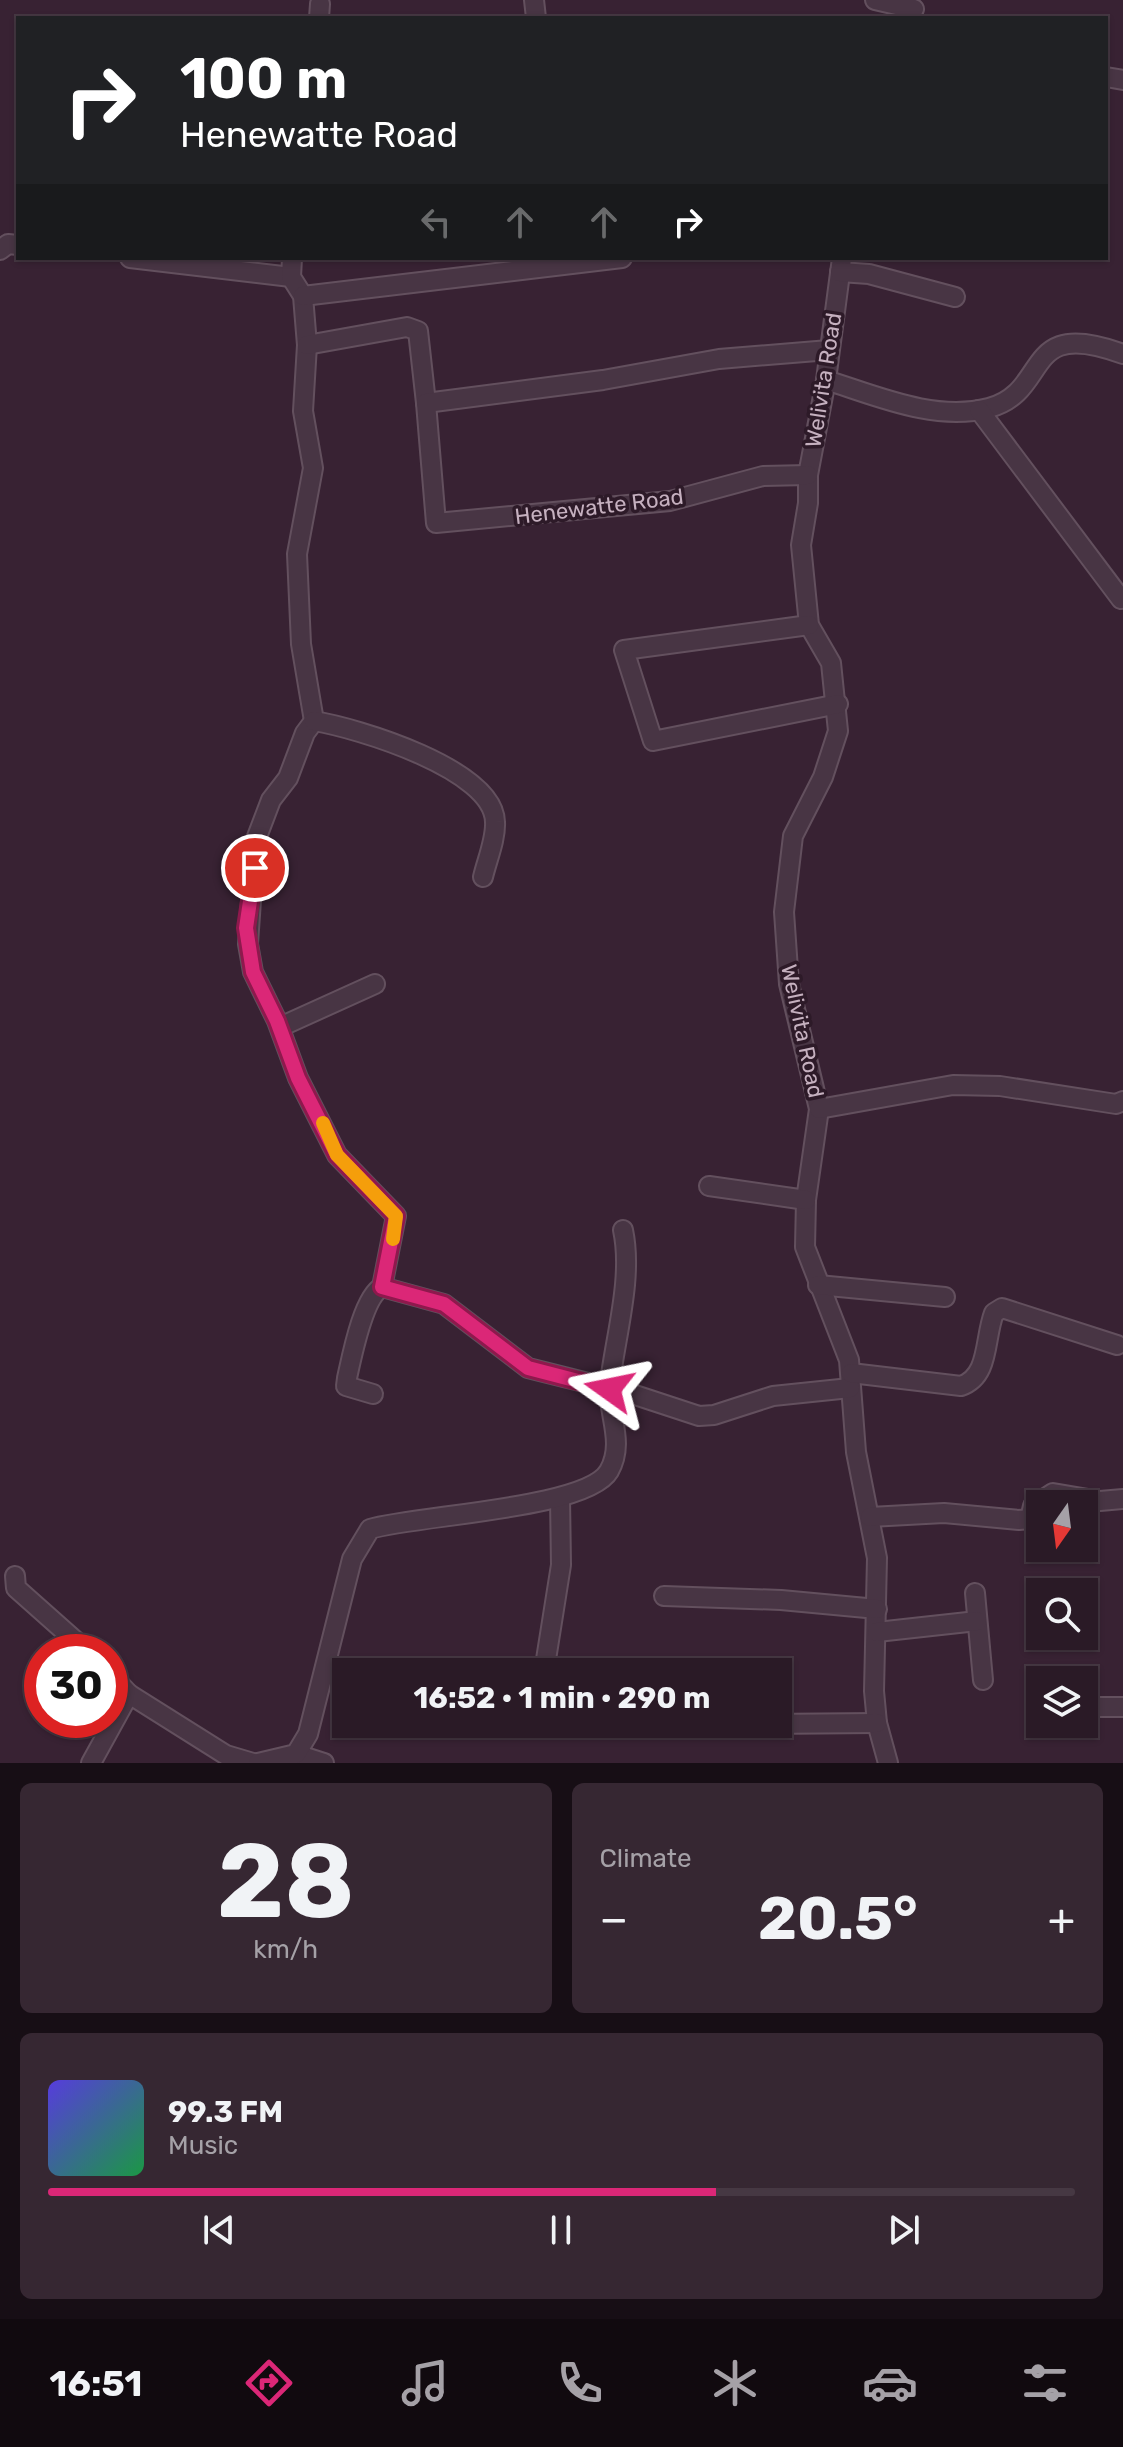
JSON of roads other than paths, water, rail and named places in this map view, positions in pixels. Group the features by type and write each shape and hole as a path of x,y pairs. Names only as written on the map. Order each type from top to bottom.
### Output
{"street":[{"path":"875,0 914,9"},
{"path":"162,260 292,268 303,296 307,345 303,411 313,468 297,554 301,644 314,721 305,733 288,778 271,800 255,842 248,944 253,972 280,1027 298,1078 337,1155 396,1216 382,1287 374,1292 367,1306 347,1378 346,1386 373,1394"},
{"path":"303,296 605,260"},
{"path":"841,265 955,297"},
{"name":"Welivita Road","path":"841,265 826,380 808,475 801,570 809,625 831,663 838,704 838,731 831,754 793,836 784,899 789,984 819,1109 806,1200 805,1247 847,1351 856,1452 877,1558 877,1723 888,1763"},
{"path":"307,345 407,327 418,331 426,403 603,380 719,359 829,350"},
{"path":"826,380 925,410 979,410 993,407 1014,393 1052,348 1069,343 1095,344 1123,354"},
{"name":"Henewatte Road","path":"426,403 436,523 670,501 763,476 808,475"},
{"path":"979,410 1121,599"},
{"path":"809,625 624,650 653,741 838,704"},
{"path":"314,721 356,728 468,778 487,800 496,821 483,877"},
{"path":"280,1027 375,984"},
{"path":"819,1109 953,1085 1000,1086 1116,1104 1123,1101"},
{"path":"709,1186 806,1200"},
{"path":"296,1754 308,1734 318,1701 352,1559 370,1529 560,1498 597,1485 609,1472 617,1449 609,1389 624,1274 623,1230"},
{"path":"818,1285 945,1297"},
{"path":"382,1287 444,1304 528,1368 699,1416 714,1415 773,1396 850,1380 961,1386 974,1382 981,1372 994,1313 1002,1308 1117,1345"},
{"path":"870,1517 944,1513 1019,1520 1030,1519 1033,1506 1053,1493 1100,1501 1123,1499"},
{"path":"546,1658 561,1565 560,1498"},
{"path":"15,1576 16,1588 68,1634"},
{"path":"975,1593 983,1680"},
{"path":"664,1596 781,1600 877,1609"},
{"path":"877,1632 977,1621"},
{"path":"91,1763 129,1694 225,1759 256,1763 296,1754 324,1763"},
{"path":"1098,1707 1123,1707"},
{"path":"792,1724 877,1723"}]}
